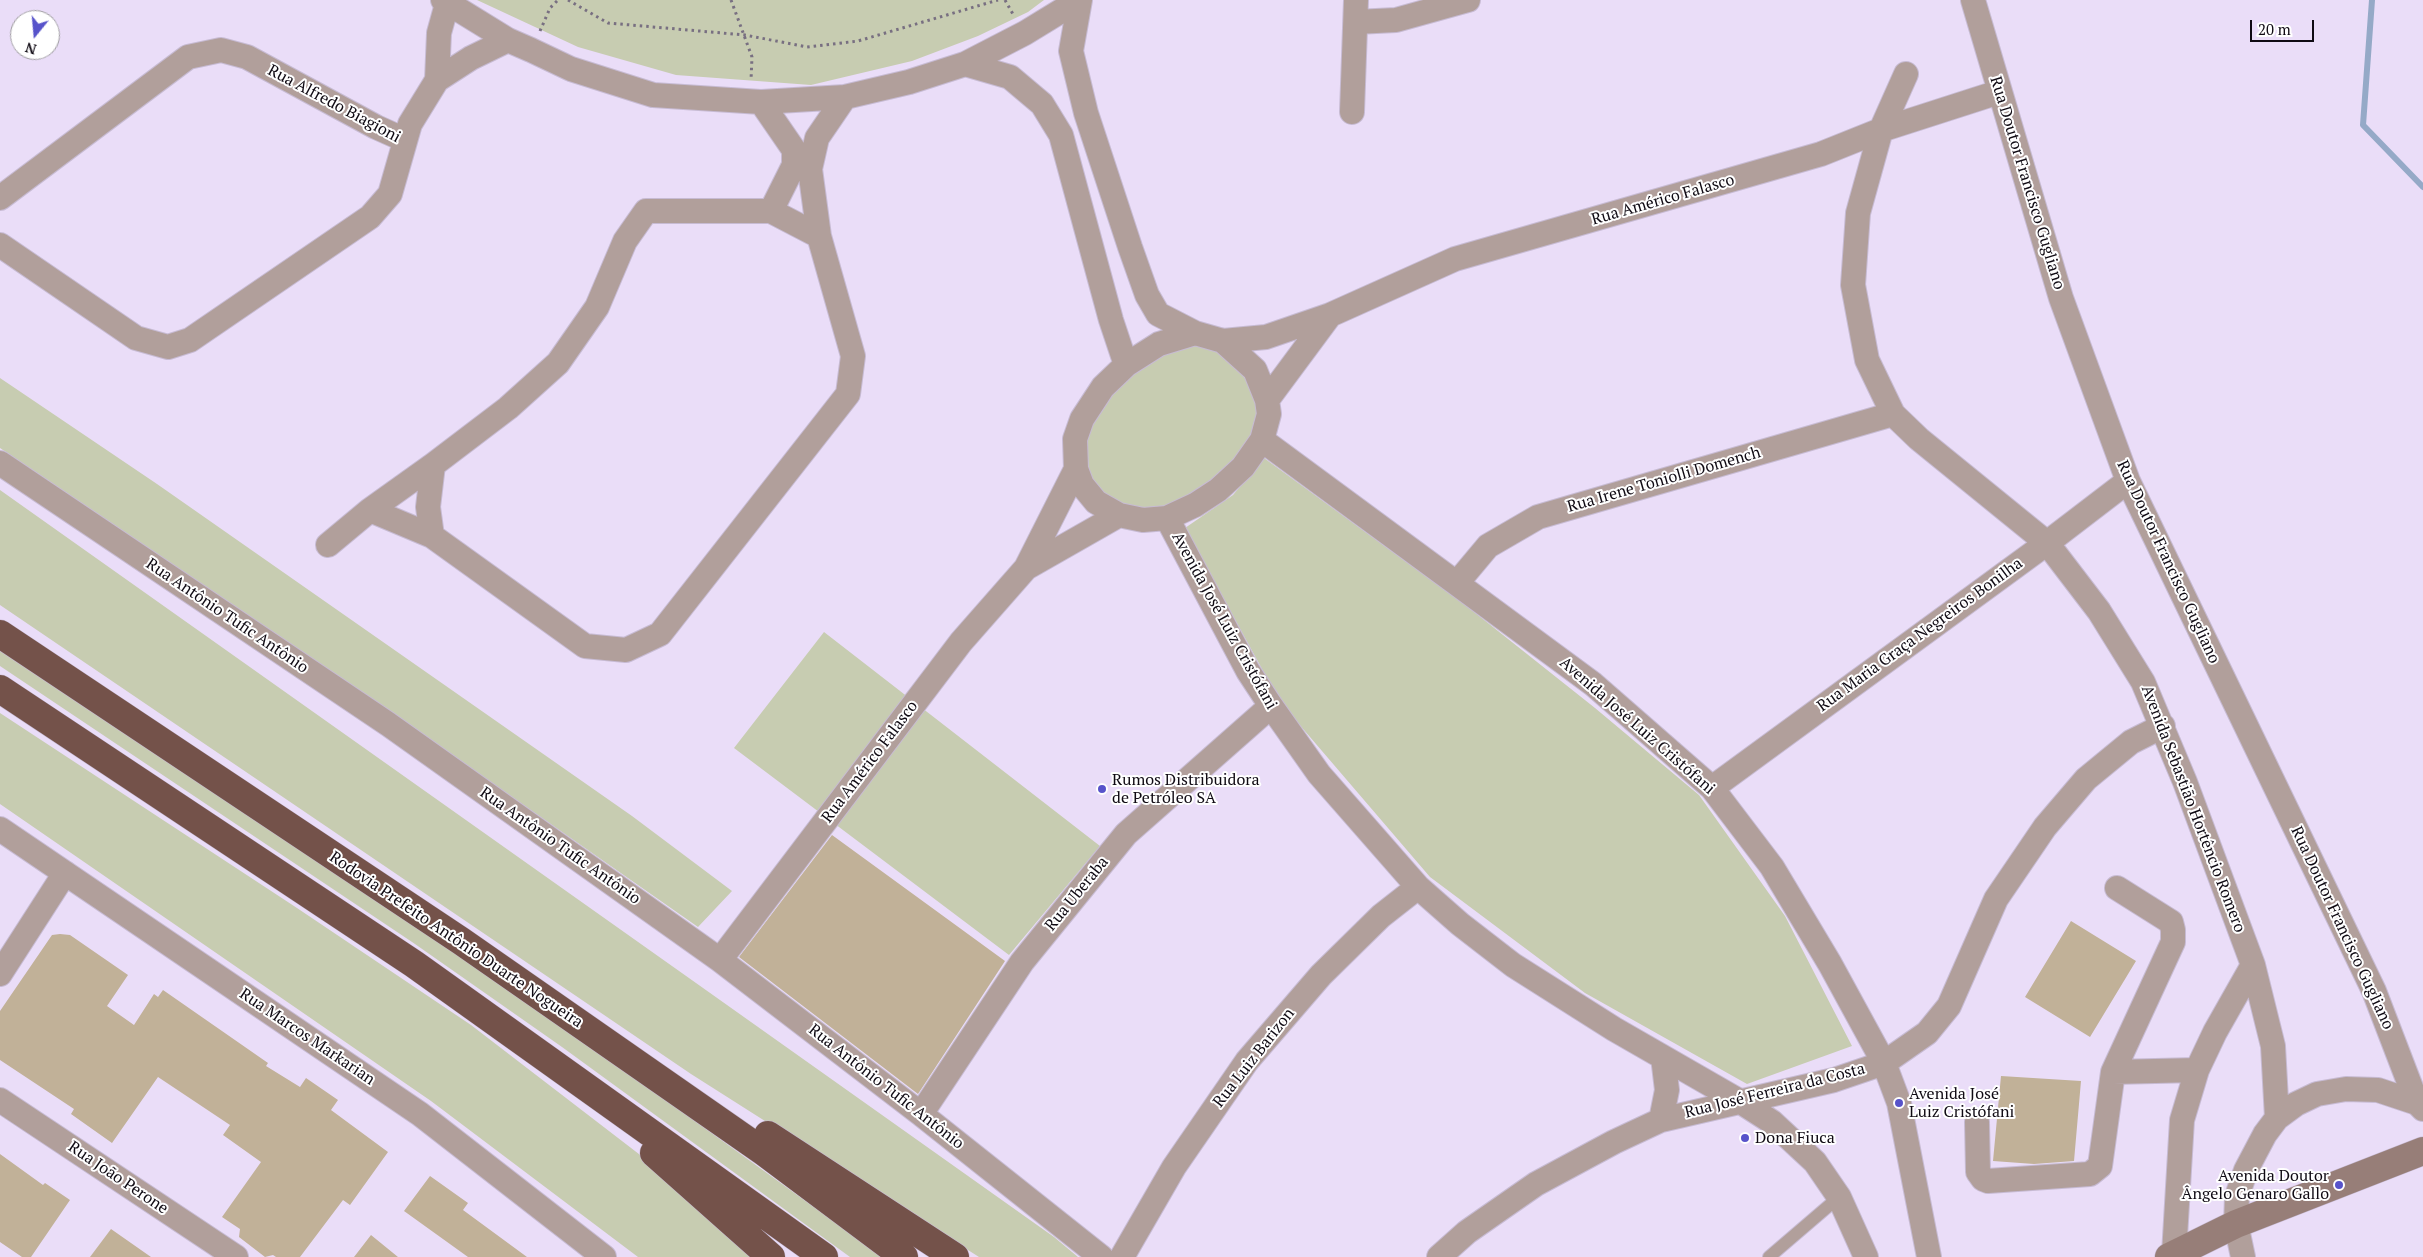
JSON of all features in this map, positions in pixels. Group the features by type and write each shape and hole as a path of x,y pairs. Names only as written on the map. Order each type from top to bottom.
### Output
{"highway":[{"name":"Rodovia Prefeito Antônio Duarte Nogueira","path":"0,634 461,941 764,1152 904,1257"},
{"path":"0,689 272,868 547,1057 824,1257"},
{"path":"578,1023 780,1142 955,1257"},
{"path":"547,1057 771,1257"}],"main road":[{"path":"2171,1256 2236,1224 2423,1151"}],"street":[{"path":"437,80 439,33 445,2 508,40 571,68 653,95 761,102 846,97 909,82 965,64 1024,33 1079,0"},
{"path":"1079,0 1071,51 1096,143 1147,295 1158,314 1195,334 1223,341 1255,370 1267,400 1268,414 1262,440 1243,467 1218,490 1195,505 1167,518 1143,520 1120,515 1096,502 1082,485 1076,468 1075,439 1082,419 1103,387 1126,365 1159,344 1195,334"},
{"path":"1352,112 1356,11 1396,20 1468,0"},
{"name":"Rua Doutor Francisco Gugliano","path":"1973,0 2061,298 2128,481 2374,991 2420,1106"},
{"path":"405,140 410,124 437,80 471,58 508,40"},
{"name":"Rua Alfredo Biagioni","path":"0,198 188,57 221,50 246,57 376,127 405,140 390,194 370,217 190,340 168,347 136,338 0,245"},
{"path":"965,64 1010,77 1042,104 1061,135 1111,320 1126,365"},
{"name":"Avenida Sebastião Hortêncio Romero","path":"1906,74 1881,130 1858,213 1853,285 1867,360 1893,414 1919,439 2047,543 2099,611 2143,682 2163,726 2253,965 2273,1046 2277,1118"},
{"name":"Rua Américo Falasco","path":"1223,341 1266,337 1330,315 1455,259 1821,154 1881,130 1999,92"},
{"path":"771,211 802,167 818,138 846,97"},
{"path":"370,510 432,536 585,646 626,650 660,634 848,394 853,356 819,236 802,167 794,150 761,102"},
{"path":"1066,152 1096,143"},
{"path":"328,545 370,510 508,408 558,363 597,307 625,242 646,211 771,211 819,236"},
{"name":"Rua Américo Falasco","path":"1267,400 1330,315"},
{"name":"Rua Irene Toniolli Domench","path":"1457,583 1488,546 1538,517 1893,414"},
{"name":"Avenida José Luiz Cristófani","path":"1262,440 1593,684 1712,788 1772,867 1830,964 1884,1063 1899,1103 1929,1257"},
{"name":"Rua Antônio Tufic Antônio","path":"0,464 388,724 720,960 921,1114 1100,1257"},
{"path":"432,536 428,507 433,465"},
{"name":"Rua Américo Falasco","path":"720,960 961,642 1026,568 1076,468"},
{"name":"Rua Maria Graça Negreiros Bonilha","path":"1712,788 2047,543 2128,481"},
{"name":"Rua Américo Falasco","path":"1026,568 1120,515"},
{"name":"Avenida José Luiz Cristófani","path":"1167,518 1248,670 1271,706 1319,774 1418,887 1460,924 1513,965 1772,1122 1815,1162 1839,1197 1866,1257"},
{"name":"Rua Uberaba","path":"921,1114 1022,962 1126,834 1271,706"},
{"name":"Rua José Ferreira da Costa","path":"1439,1257 1467,1232 1536,1184 1614,1142 1661,1120 1834,1080 1884,1063 1927,1033 1949,1006 1996,899 2045,827 2086,779 2131,742 2163,726"},
{"name":"Rua Marcos Markarian","path":"0,829 420,1114 604,1257"},
{"path":"0,974 65,873"},
{"name":"Rua Luiz Barizon","path":"1122,1257 1174,1166 1247,1061 1321,975 1381,916 1418,887"},
{"path":"1977,1122 1978,1172 1988,1182 2090,1174 2100,1166 2113,1072 2173,942 2171,922 2117,888"},
{"path":"2171,1256 2182,1120 2196,1070 2253,965"},
{"path":"1661,1120 1667,1090 1663,1057"},
{"path":"2113,1072 2196,1070"},
{"path":"2243,1257 2236,1224 2237,1196 2246,1170 2265,1134 2277,1118 2296,1104 2318,1094 2346,1089 2378,1090 2420,1106"},
{"name":"Rua João Perone","path":"0,1100 236,1257"}],"lane":[{"path":"1769,1257 1839,1197"}],"path":[{"path":"531,50 550,8 558,0"},
{"path":"568,0 608,23 745,35 807,47 858,41 998,0"},
{"path":"730,100 751,80 752,57 731,0"}],"green space":[{"path":"477,0 1044,0 1028,12 978,36 912,61 811,85 676,75 578,47"},
{"path":"1195,339 1219,346 1251,373 1262,404 1256,437 1214,486 1167,512 1119,507 1088,484 1080,440 1108,394 1133,366"},
{"path":"0,378 157,484 632,816 732,891 698,927 369,697 0,448"},
{"path":"1264,458 1464,604 1595,708 1699,795 1785,916 1852,1046 1747,1084 1585,993 1430,877 1280,702 1185,528 1233,495"},
{"path":"0,490 1054,1237 1078,1257 979,1257 691,1074 0,605"},
{"path":"824,632 1100,846 1009,955 734,748"},
{"path":"0,649 306,849 576,1035 883,1257 850,1257 562,1047 415,944 0,666"},
{"path":"0,713 471,1025 648,1161 759,1257 638,1257 431,1101 0,804"}],"building":[{"path":"832,835 1005,961 918,1094 739,957"},
{"path":"2071,921 2136,961 2090,1037 2025,997"},
{"path":"52,935 70,935 128,975 107,1006 134,1025 154,994 158,997 163,990 268,1063 266,1066 300,1087 306,1078 338,1100 331,1110 388,1152 350,1205 343,1200 300,1257 276,1257 273,1255 265,1257 239,1237 240,1229 222,1217 261,1162 223,1135 230,1125 158,1077 112,1143 71,1114 74,1109 0,1060 0,1011"},
{"path":"2001,1076 2081,1081 2074,1161 2034,1164 1993,1161"},
{"path":"0,1154 43,1185 45,1183 70,1200 31,1257 22,1257 0,1242"},
{"path":"430,1176 468,1203 463,1210 527,1257 468,1257 404,1211"},
{"path":"111,1229 151,1257 90,1257"},
{"path":"371,1235 398,1257 354,1257"}],"waterway":[{"path":"2372,0 2363,125 2423,187"}],"place":[{"name":"Rumos Distribuidora de Petróleo SA","path":"1102,789"},
{"name":"Avenida José Luiz Cristófani","path":"1899,1103"},
{"name":"Dona Fiuca","path":"1745,1138"},
{"name":"Avenida Doutor Ângelo Genaro Gallo","path":"2339,1185"}]}
